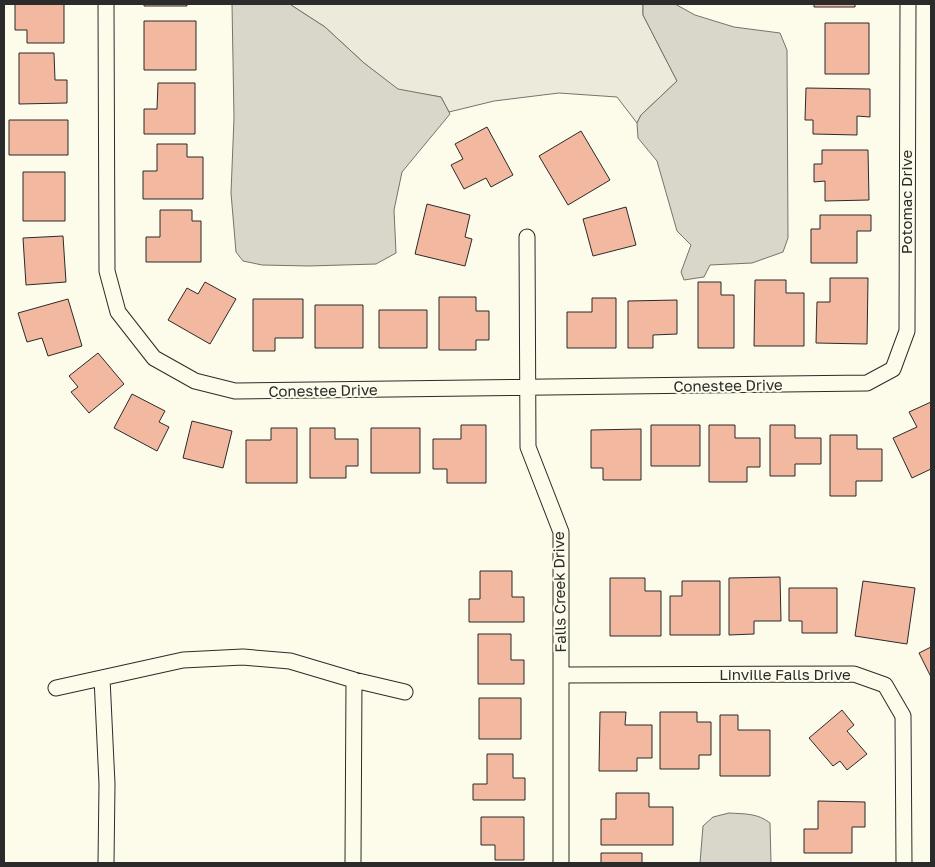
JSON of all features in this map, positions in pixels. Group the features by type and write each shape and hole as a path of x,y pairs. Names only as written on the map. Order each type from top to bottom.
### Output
{"street":[{"name":"Conestee Drive","path":"106,4 107,272 118,312 154,358 195,381 235,392 867,383"},
{"name":"Potomac Drive","path":"867,383 893,369 907,331 908,4"},
{"name":"Falls Creek Drive","path":"527,237 526,389 528,447 561,532 561,863"},
{"path":"56,688 183,660 243,657 290,661 354,680 405,692"},
{"name":"Linville Falls Drive","path":"562,675 854,674 885,685 903,716 904,863"},
{"path":"102,678 107,784 106,863"},
{"path":"353,863 354,680"}],"shaded area":[{"path":"232,4 291,4 325,27 364,63 398,89 441,97 450,114 402,172 394,210 396,253 376,264 309,266 262,265 243,261 236,252 231,193 234,118"},
{"path":"291,4 643,4 643,15 677,81 641,115 637,123 617,97 559,93 494,101 449,112 441,97 398,90 364,63 325,27"},
{"path":"643,4 675,4 695,15 734,27 780,33 787,50 788,238 783,252 752,263 710,265 704,277 684,280 681,272 691,245 677,231 657,161 638,138 637,123 641,115 677,81 643,15"},
{"path":"729,813 756,816 770,823 771,863 700,863 703,826 713,817"}],"building":[{"path":"15,4 64,4 64,43 27,43 27,30 15,30"},
{"path":"144,4 187,4 187,6 144,6"},
{"path":"814,4 855,4 855,7 814,7"},
{"path":"144,21 196,21 196,70 144,70"},
{"path":"825,23 869,23 869,74 825,74"},
{"path":"19,53 54,53 55,80 67,80 67,103 19,104"},
{"path":"158,83 195,83 195,134 144,134 144,109 157,109"},
{"path":"806,88 870,89 870,117 857,116 857,135 813,134 813,120 805,120"},
{"path":"9,120 68,120 68,155 9,155"},
{"path":"487,127 513,175 491,187 486,178 464,189 451,165 463,159 455,144"},
{"path":"581,131 610,180 568,205 539,156"},
{"path":"157,144 187,144 187,157 203,157 203,199 143,199 143,171 157,171"},
{"path":"822,150 868,150 869,200 825,201 825,181 814,182 814,164 822,164"},
{"path":"23,172 65,172 65,221 23,221"},
{"path":"427,204 470,215 465,237 472,239 465,266 415,254"},
{"path":"626,207 636,245 593,256 583,219"},
{"path":"160,210 192,210 192,221 201,221 201,262 146,262 146,237 160,237"},
{"path":"820,215 871,215 871,231 857,231 857,263 811,263 811,229 820,229"},
{"path":"63,236 66,282 26,285 23,238"},
{"path":"830,278 868,278 867,344 816,343 817,302 830,302"},
{"path":"755,280 786,280 786,293 804,293 804,346 754,346"},
{"path":"205,282 236,299 210,344 168,320 187,288 198,294"},
{"path":"698,282 721,282 721,295 734,295 734,348 698,348"},
{"path":"439,297 476,297 476,311 489,311 489,340 476,340 476,350 439,350"},
{"path":"592,298 616,298 616,348 567,348 567,312 592,312"},
{"path":"68,299 82,346 48,356 42,338 27,342 18,313"},
{"path":"253,299 303,299 303,338 275,338 275,351 253,351"},
{"path":"677,300 677,334 653,335 653,348 628,348 628,301"},
{"path":"315,305 363,305 363,348 315,348"},
{"path":"379,310 427,310 427,348 379,348"},
{"path":"98,353 124,384 89,413 71,392 78,387 69,376"},
{"path":"132,394 165,411 159,422 169,427 157,451 114,428"},
{"path":"931,402 931,469 912,478 893,438 917,427 909,412"},
{"path":"192,421 232,431 223,468 183,458"},
{"path":"461,425 486,425 486,483 447,483 447,469 433,469 433,439 461,439"},
{"path":"651,425 700,425 700,466 651,466"},
{"path":"709,425 735,425 735,438 760,438 760,467 747,467 747,482 709,482"},
{"path":"770,425 795,425 795,438 821,438 821,464 795,464 795,476 770,476"},
{"path":"271,428 297,428 297,483 246,483 246,440 271,440"},
{"path":"310,428 335,428 335,439 358,439 358,466 346,466 346,478 310,478"},
{"path":"371,428 420,428 420,473 371,473"},
{"path":"641,429 641,480 603,480 603,468 591,468 591,430"},
{"path":"830,435 857,435 857,449 882,449 882,481 856,481 856,496 830,496"},
{"path":"480,571 512,571 512,597 524,597 524,622 469,622 469,599 480,599"},
{"path":"780,577 781,621 754,621 754,634 729,635 729,578"},
{"path":"610,578 645,578 645,591 661,591 661,636 610,636"},
{"path":"682,581 720,581 720,635 670,635 670,596 682,596"},
{"path":"863,581 915,588 907,644 855,636"},
{"path":"789,588 837,588 837,633 802,633 802,621 789,621"},
{"path":"478,634 511,634 511,660 524,660 524,684 478,684"},
{"path":"931,647 931,677 919,653"},
{"path":"479,698 521,698 521,739 479,739"},
{"path":"842,710 854,725 847,731 867,754 847,770 840,761 833,766 809,738"},
{"path":"600,712 626,712 625,725 652,725 652,758 637,758 637,771 599,771"},
{"path":"660,712 697,712 697,722 711,722 711,755 699,755 699,769 660,769"},
{"path":"720,715 738,715 738,730 770,730 770,776 720,776"},
{"path":"487,754 513,754 513,778 525,778 525,800 473,800 473,784 487,784"},
{"path":"616,793 649,793 649,807 673,807 673,845 601,845 601,819 616,819"},
{"path":"818,801 865,802 865,827 852,827 852,853 804,853 804,829 818,829"},
{"path":"481,817 524,817 524,860 495,860 495,845 481,845"},
{"path":"601,853 642,853 642,863 601,863"}]}
